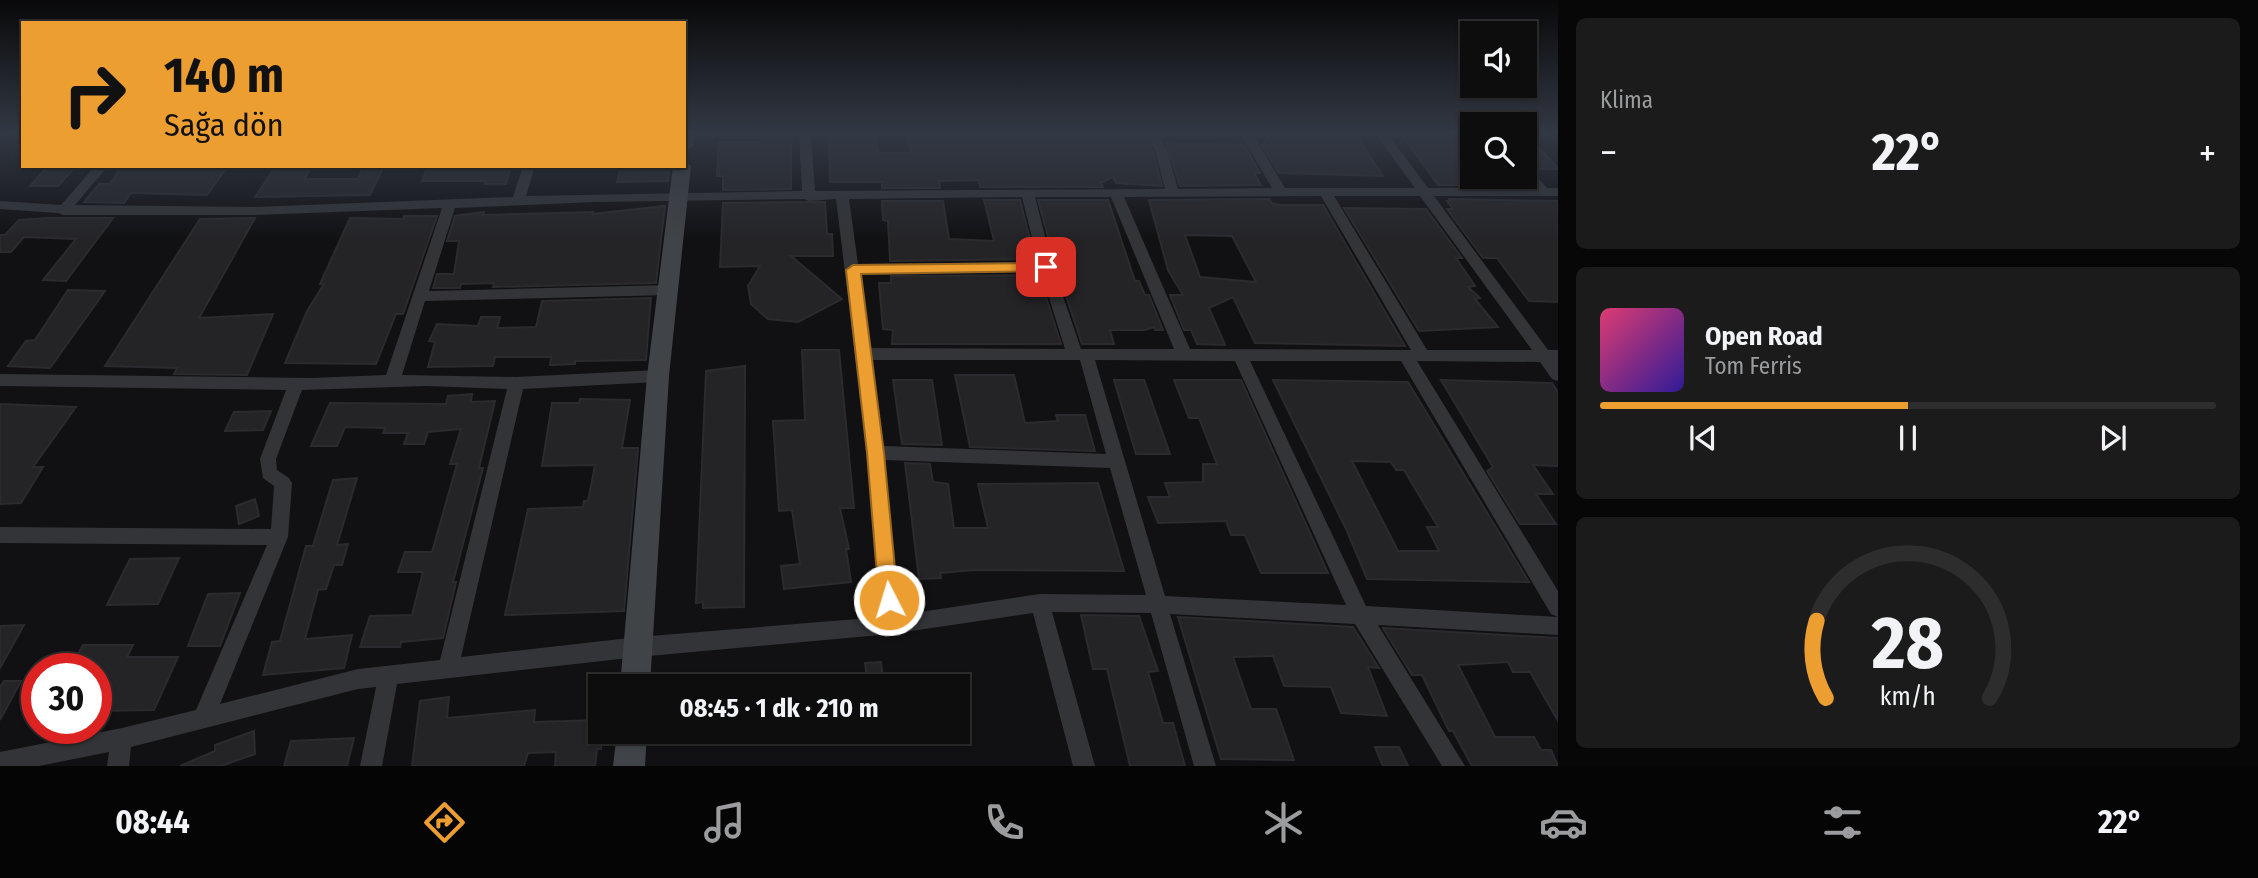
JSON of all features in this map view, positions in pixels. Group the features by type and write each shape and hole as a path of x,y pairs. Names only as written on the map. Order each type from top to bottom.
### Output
{"street":[{"path":"64,211 100,169"},
{"path":"518,202 528,169"},
{"path":"636,674 658,376 682,169"},
{"path":"807,169 809,197"},
{"path":"1166,169 1173,193"},
{"path":"1267,169 1281,192"},
{"path":"1406,169 1552,357 1558,375"},
{"path":"1537,181 1551,192"},
{"path":"1325,192 1415,357 1558,608"},
{"path":"0,206 64,211 290,211 679,196 1551,192"},
{"path":"1027,193 1046,267 1081,355 1115,461 1205,766"},
{"path":"1115,193 1185,356"},
{"path":"842,196 876,453 891,625"},
{"path":"392,381 450,204"},
{"path":"853,270 1046,267"},
{"path":"420,296 669,290"},
{"path":"863,354 1552,357"},
{"path":"1240,356 1360,614 1454,766"},
{"path":"0,380 296,384 392,381 516,383 658,376"},
{"path":"448,669 516,383"},
{"path":"203,719 279,537 283,483 269,473 268,458 296,384"},
{"path":"876,453 1115,461"},
{"path":"0,535 279,537"},
{"path":"0,763 122,739 358,679 638,647 891,625 1040,603 1158,604 1558,626"},
{"path":"1040,603 1084,766"},
{"path":"371,766 389,676"},
{"path":"118,766 122,739"},
{"path":"629,766 631,744"}],"building":[{"path":"46,169 74,169 58,186 30,186"},
{"path":"120,169 226,169 207,195 131,193 124,203 84,202 99,184 110,184"},
{"path":"274,169 310,169 305,179 358,179 362,169 383,169 370,195 255,197"},
{"path":"427,169 510,169 506,184 485,184 486,181 422,181"},
{"path":"620,169 670,169 668,181 617,182"},
{"path":"717,169 791,169 791,189 723,190 723,176 717,176"},
{"path":"830,169 1158,169 1162,186 1116,183 1113,177 1101,183 1103,187 980,187 979,180 939,181 940,188 882,188 882,182 830,182"},
{"path":"1174,169 1258,169 1260,173 1254,173 1261,185 1180,186"},
{"path":"1276,169 1378,169 1383,176 1279,173"},
{"path":"1426,169 1460,169 1460,185 1438,185"},
{"path":"1269,199 1272,203 1281,205 1323,205 1405,346 1255,343 1233,297 1209,308 1225,345 1197,344 1191,330 1184,330 1170,295 1183,295 1168,270 1149,200","holes":["1185,235 1232,236 1256,282 1200,277"]},
{"path":"1449,199 1558,201 1558,302 1529,301 1497,258 1483,258 1447,209 1453,209 1447,201 1450,201"},
{"path":"984,200 1020,200 1035,259 890,261 888,221 883,220 882,201 943,201 949,239 994,241"},
{"path":"1038,200 1108,200 1135,281 1139,281 1145,295 1149,295 1163,330 1155,330 1154,327 1145,330 1110,330 1114,344 1082,344"},
{"path":"825,202 827,234 832,234 833,256 791,256 842,299 798,322 768,319 751,304 748,286 760,266 720,267 723,203"},
{"path":"665,206 656,283 493,287 494,283 461,284 460,288 433,288 437,274 454,274 459,241 447,241 455,216 484,212 483,215 593,212 592,214"},
{"path":"1344,208 1426,209 1462,258 1456,258 1475,286 1468,287 1480,298 1475,299 1498,327 1419,331"},
{"path":"404,216 437,216 403,314 396,314 376,364 285,363 307,311 324,284 320,284 350,218 403,219"},
{"path":"113,218 66,281 43,280 76,239 24,237 11,252 0,252 0,235 5,235 19,220"},
{"path":"255,218 199,318 273,314 247,375 174,374 177,368 105,366 200,219"},
{"path":"1039,275 1061,344 892,344 893,330 883,329 879,283 891,283 891,276"},
{"path":"68,290 105,291 50,368 8,366 26,341 35,340"},
{"path":"651,298 646,360 575,361 575,364 550,365 551,357 495,357 493,366 428,367 435,342 429,341 437,324 478,326 481,317 500,317 497,328 536,327 542,301"},
{"path":"802,350 839,350 854,508 840,508 849,549 846,549 851,582 784,589 781,566 800,564 792,510 779,511 773,421 805,420"},
{"path":"745,366 744,607 703,608 703,602 696,603 706,371"},
{"path":"955,375 1014,375 1025,423 1058,421 1056,415 1085,415 1095,451 970,447"},
{"path":"893,380 932,380 942,445 902,444"},
{"path":"1114,380 1144,380 1170,454 1136,454"},
{"path":"1174,380 1241,380 1328,573 1261,573 1245,535 1231,535 1226,521 1158,523 1148,497 1170,497 1165,483 1203,482 1203,464 1217,464 1199,418 1189,418"},
{"path":"1273,380 1408,382 1529,582 1367,579 1347,531","holes":["1352,461 1391,462 1396,470 1404,470 1438,527 1427,527 1439,551 1398,551"]},
{"path":"1441,380 1552,383 1558,392 1558,466 1533,465 1553,494 1536,494 1556,524 1520,524 1487,471 1493,467"},
{"path":"472,394 471,402 495,401 479,468 483,468 453,582 456,582 443,638 401,642 400,647 360,647 370,616 412,615 423,572 398,572 405,552 432,552 457,464 450,464 461,429 428,432 424,444 404,444 408,433 383,433 385,428 345,427 337,446 311,446 330,403 446,404 448,396"},
{"path":"580,399 630,400 622,448 638,448 624,611 505,615 528,509 583,507 584,501 588,501 595,465 542,466 552,403 579,403"},
{"path":"0,404 76,407 33,467 43,467 21,503 0,504"},
{"path":"271,411 263,430 225,431 234,412"},
{"path":"905,463 930,464 933,482 948,484 954,528 988,528 978,484 1098,483 1124,571 974,570 940,573 941,578 919,579"},
{"path":"357,478 337,545 348,544 342,565 334,565 326,589 318,590 305,639 352,635 344,668 263,675 272,642 280,641 306,546 313,546 333,480"},
{"path":"255,499 259,516 239,524 236,506"},
{"path":"179,558 158,604 107,605 130,559"},
{"path":"240,593 220,646 188,646 208,594"},
{"path":"1081,615 1139,616 1158,671 1148,672 1163,723 1173,723 1185,766 1130,766 1107,669 1093,669"},
{"path":"1178,617 1353,627 1379,668 1368,667 1387,716 1341,713 1331,687 1284,686 1273,656 1233,657 1251,709 1276,709 1294,760 1221,759"},
{"path":"24,625 0,668 0,626"},
{"path":"1383,628 1558,638 1558,721 1530,672 1513,672 1508,662 1458,665 1495,737 1534,737 1541,750 1551,750 1558,766 1472,766 1453,731 1449,731 1422,675 1412,675"},
{"path":"83,645 133,645 127,657 178,657 154,710 112,711 112,653 78,653"},
{"path":"881,662 882,674 866,674 865,663"},
{"path":"4,681 21,681 0,720 0,687"},
{"path":"449,697 447,718 535,710 534,722 588,720 588,744 601,744 601,749 597,749 595,766 555,766 556,752 528,753 524,766 412,766 420,701"},
{"path":"254,731 255,754 221,766 180,766 215,751 215,745"},
{"path":"354,738 347,766 284,766 291,741"},
{"path":"1375,747 1399,747 1408,766 1383,766"}],"route":[{"path":"889,600 876,453 853,270 1046,267"}]}
